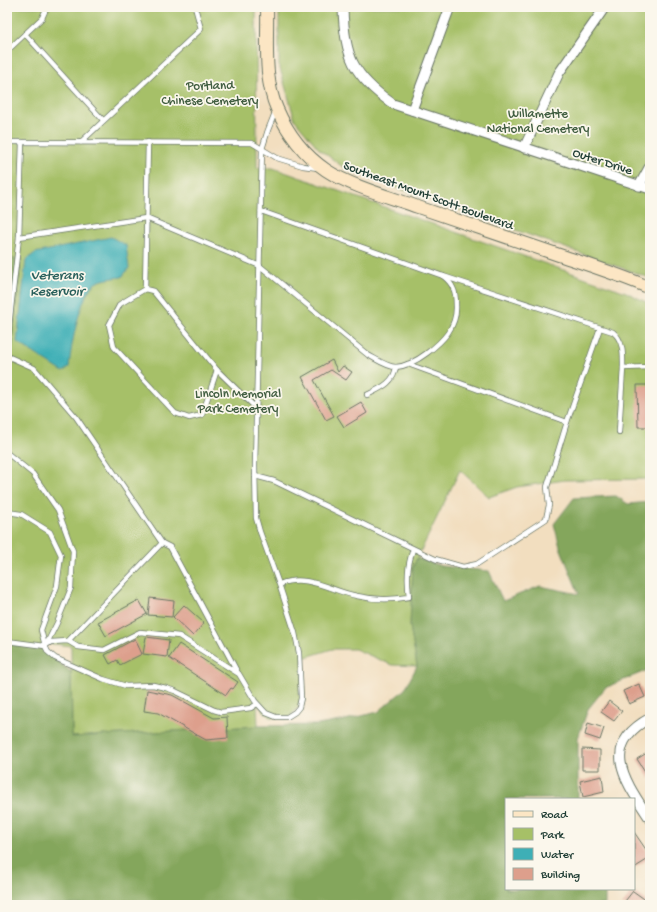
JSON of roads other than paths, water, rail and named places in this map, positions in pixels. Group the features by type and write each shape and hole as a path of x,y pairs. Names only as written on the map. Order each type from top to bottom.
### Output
{"main road":[{"name":"Southeast Mount Scott Boulevard","path":"267,7 268,76 273,98 277,109 296,142 324,169 348,182 650,288"}],"street":[{"name":"Outer Drive","path":"343,7 346,41 350,58 356,70 366,82 393,104 650,189"},
{"path":"412,110 450,7"},
{"path":"524,148 559,73 605,7"},
{"path":"639,186 650,166"},
{"path":"650,718 629,732 624,740 621,751 621,764 622,772 650,819"}],"lane":[{"path":"7,51 42,18 48,7"},
{"path":"81,142 201,29 195,7"},
{"path":"26,34 103,120"},
{"path":"7,356 34,368 76,417 162,543 170,547 239,674 257,704 266,713 276,717 287,717 295,712 299,707 301,698 299,653 295,633 280,584 256,518 255,476 262,149 277,109"},
{"path":"7,142 252,143 278,158 303,166 324,169"},
{"path":"7,344 20,237 22,142"},
{"path":"145,289 148,142"},
{"path":"261,211 444,276 613,332 618,336 622,348 623,368 620,432"},
{"path":"20,237 146,218 260,266 368,355 382,363 396,367 408,364 422,356 440,343 453,326 457,312 456,297 453,288 444,276"},
{"path":"217,370 202,415 189,418 175,413 114,347 109,325 120,304 145,289 153,291 217,370 257,409"},
{"path":"255,476 274,481 413,550 435,559 463,567 478,564 546,519 549,505 547,487 567,422 600,328"},
{"path":"408,364 567,422"},
{"path":"367,394 391,380 395,375 396,367"},
{"path":"623,368 650,367"},
{"path":"7,453 33,474 58,510 73,551 71,588 57,623 45,646"},
{"path":"7,512 21,514 50,532 61,555 57,586 41,630 45,646 48,652 55,658 103,679 126,686 153,685 166,688 221,712 251,708 257,704"},
{"path":"68,641 162,543"},
{"path":"280,584 287,581 300,580 357,596 395,599 409,596 407,577 409,562 413,550"},
{"path":"7,641 45,646 51,642 68,641 78,647 104,650 140,632 179,636 239,674"}],"water":[{"name":"Veterans Reservoir","path":"111,237 126,245 129,268 122,277 99,281 93,285 88,292 76,324 69,367 63,372 17,342 26,260 35,253"}],"park label":[{"name":"Portland Chinese Cemetery","path":"210,92"},
{"name":"Willamette National Cemetery","path":"538,120"},
{"name":"Lincoln Memorial Park Cemetery","path":"238,400"}]}
